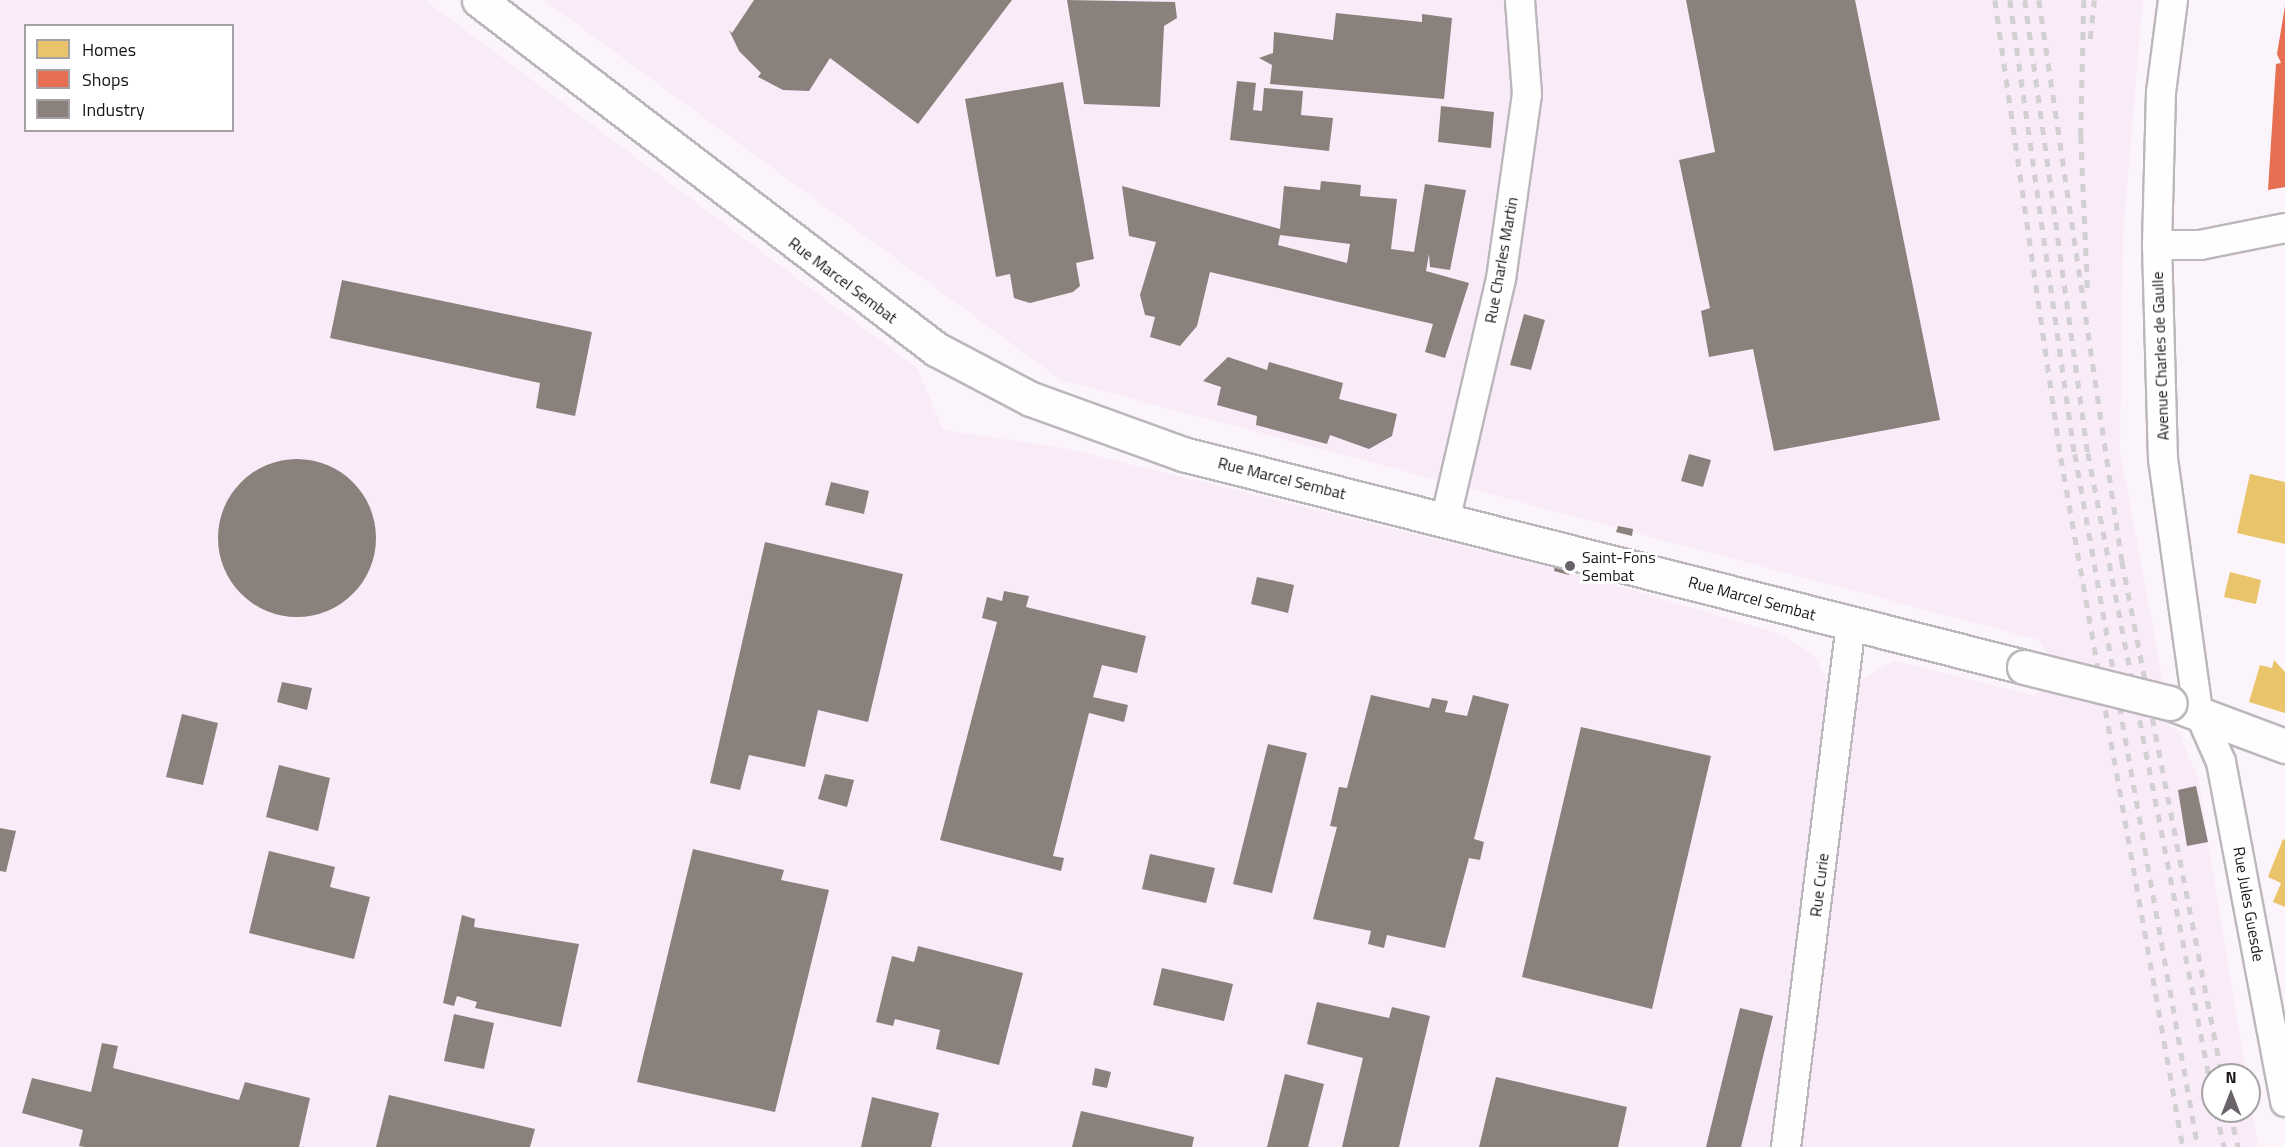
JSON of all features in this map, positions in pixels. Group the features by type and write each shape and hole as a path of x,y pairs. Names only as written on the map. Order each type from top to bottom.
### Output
{"main road":[{"name":"Rue Marcel Sembat","path":"479,0 846,283 936,349 1031,399 1183,454 1446,518 1851,624 2184,707 2285,746"}],"street":[{"name":"Rue Charles Martin","path":"1446,518 1501,279 1527,94 1520,0"},
{"name":"Avenue Charles de Gaulle","path":"2173,0 2161,92 2157,245 2163,459 2184,707"},
{"path":"2157,245 2199,245 2285,228"},
{"name":"Rue Curie","path":"1786,1147 1851,624"},
{"name":"Rue Jules Guesde","path":"2184,707 2223,772 2285,1102"}],"shaded area":[{"path":"0,0 425,0 917,368 943,430 1064,448 1587,577 1777,633 1813,654 1828,680 1771,1147 0,1147"},
{"path":"544,0 2143,0 2123,234 2120,451 2163,681 2152,686 2156,717 2178,731 2198,778 2244,1063 2201,1063 2201,1123 2254,1123 2258,1147 1802,1147 1858,681 1894,661 2033,695 2047,689 2051,660 2039,640 1061,380"}],"building: Homes":[{"path":"2250,474 2285,482 2285,544 2237,533"},
{"path":"2230,572 2261,580 2256,604 2224,597"},
{"path":"2274,660 2285,672 2285,713 2249,702 2260,665 2272,668"},
{"path":"2283,839 2285,840 2285,907 2273,902 2281,883 2268,877"}],"building: Shops":[{"path":"2285,6 2285,187 2268,190 2276,64 2281,63 2277,54"}],"building: Industry":[{"path":"754,0 1012,0 918,124 830,58 809,91 783,90 758,77 761,73 739,51 729,30 732,33"},
{"path":"1067,0 1175,2 1177,18 1164,26 1160,107 1084,104"},
{"path":"1686,0 1855,0 1940,420 1774,451 1753,349 1709,357 1701,311 1710,308 1679,160 1715,152"},
{"path":"1336,13 1422,22 1422,14 1452,18 1444,99 1270,84 1272,65 1259,58 1273,53 1274,32 1333,40"},
{"path":"1237,81 1256,83 1253,110 1262,111 1264,88 1303,91 1301,115 1333,118 1329,151 1230,140"},
{"path":"1063,82 1094,259 1076,263 1080,286 1073,292 1030,303 1014,298 1010,274 996,277 965,99"},
{"path":"1441,106 1494,112 1491,148 1438,142"},
{"path":"1321,181 1361,185 1360,196 1397,199 1391,249 1414,252 1425,184 1466,190 1450,270 1430,267 1429,254 1426,271 1469,283 1445,358 1425,352 1433,324 1210,272 1197,326 1180,346 1150,337 1155,317 1145,315 1140,295 1156,242 1129,236 1122,186 1280,229 1284,186 1320,190","holes":["1280,235 1350,244 1347,263 1278,245"]},
{"path":"342,280 592,332 575,416 536,408 540,383 330,338"},
{"path":"1524,314 1545,320 1531,370 1510,365"},
{"path":"1228,357 1267,370 1269,362 1343,383 1339,399 1397,414 1392,436 1369,449 1330,435 1327,444 1256,425 1257,416 1217,405 1221,387 1203,381"},
{"path":"1689,454 1711,460 1703,487 1681,481"},
{"path":"297,459 327,465 353,482 370,508 376,538 370,568 353,594 327,611 297,617 267,611 241,594 224,568 218,538 224,508 241,482 267,465"},
{"path":"831,482 869,491 864,514 825,505"},
{"path":"1618,526 1633,529 1632,536 1616,532"},
{"path":"765,542 903,574 868,722 818,710 805,767 749,755 740,790 710,783"},
{"path":"1555,564 1570,568 1569,575 1554,571"},
{"path":"1257,577 1294,585 1288,613 1251,604"},
{"path":"1004,591 1029,596 1026,607 1146,636 1137,673 1102,665 1093,697 1128,705 1124,722 1089,713 1053,856 1064,858 1061,871 940,840 997,622 982,618 987,597 1002,601"},
{"path":"282,682 312,688 307,710 277,702"},
{"path":"1371,695 1429,708 1432,698 1448,701 1445,712 1467,716 1473,695 1509,704 1474,839 1484,842 1480,860 1469,858 1445,948 1387,935 1384,948 1368,944 1371,931 1313,919 1337,827 1330,826 1339,787 1347,788"},
{"path":"182,714 218,723 203,785 166,777"},
{"path":"1581,727 1711,756 1652,1009 1522,977"},
{"path":"1268,744 1307,753 1272,893 1233,884"},
{"path":"279,765 330,778 318,831 266,817"},
{"path":"825,774 854,780 847,807 818,799"},
{"path":"2196,786 2208,842 2187,846 2178,790"},
{"path":"0,828 16,831 6,872 0,871"},
{"path":"693,849 784,870 781,880 829,890 775,1112 637,1082"},
{"path":"269,851 335,867 330,887 370,897 354,959 249,933"},
{"path":"1150,854 1215,868 1206,903 1142,889"},
{"path":"462,915 475,919 474,927 579,944 561,1027 475,1008 477,1002 457,996 454,1006 443,1003"},
{"path":"918,946 1023,973 999,1065 936,1049 940,1030 895,1019 893,1026 876,1022 892,956 914,962"},
{"path":"1162,968 1233,984 1224,1021 1153,1005"},
{"path":"1317,1002 1389,1018 1392,1007 1430,1016 1399,1147 1342,1147 1363,1058 1307,1044"},
{"path":"1740,1008 1773,1016 1741,1147 1706,1147"},
{"path":"454,1014 494,1023 484,1069 444,1061"},
{"path":"102,1043 118,1046 113,1068 239,1100 245,1082 310,1098 299,1147 85,1147 79,1146 83,1130 22,1113 32,1078 91,1092"},
{"path":"1095,1068 1111,1072 1107,1088 1092,1085"},
{"path":"1285,1074 1324,1084 1308,1147 1267,1147"},
{"path":"1496,1077 1627,1107 1618,1147 1479,1147"},
{"path":"389,1095 535,1129 530,1147 376,1147"},
{"path":"872,1097 939,1113 931,1147 861,1147"},
{"path":"1081,1111 1194,1137 1192,1147 1072,1147"}],"railway":[{"path":"1995,0 2061,458 2183,1147"},
{"path":"2010,0 2075,454 2198,1147"},
{"path":"2025,0 2088,453 2207,1063"},
{"path":"2039,0 2122,561 2220,1063"},
{"path":"2084,0 2081,136 2088,294"},
{"path":"2090,39 2094,0"},
{"path":"2219,1123 2224,1147"},
{"path":"2233,1123 2238,1147"}],"place":[{"name":"Saint-Fons Sembat","path":"1570,566"}]}
